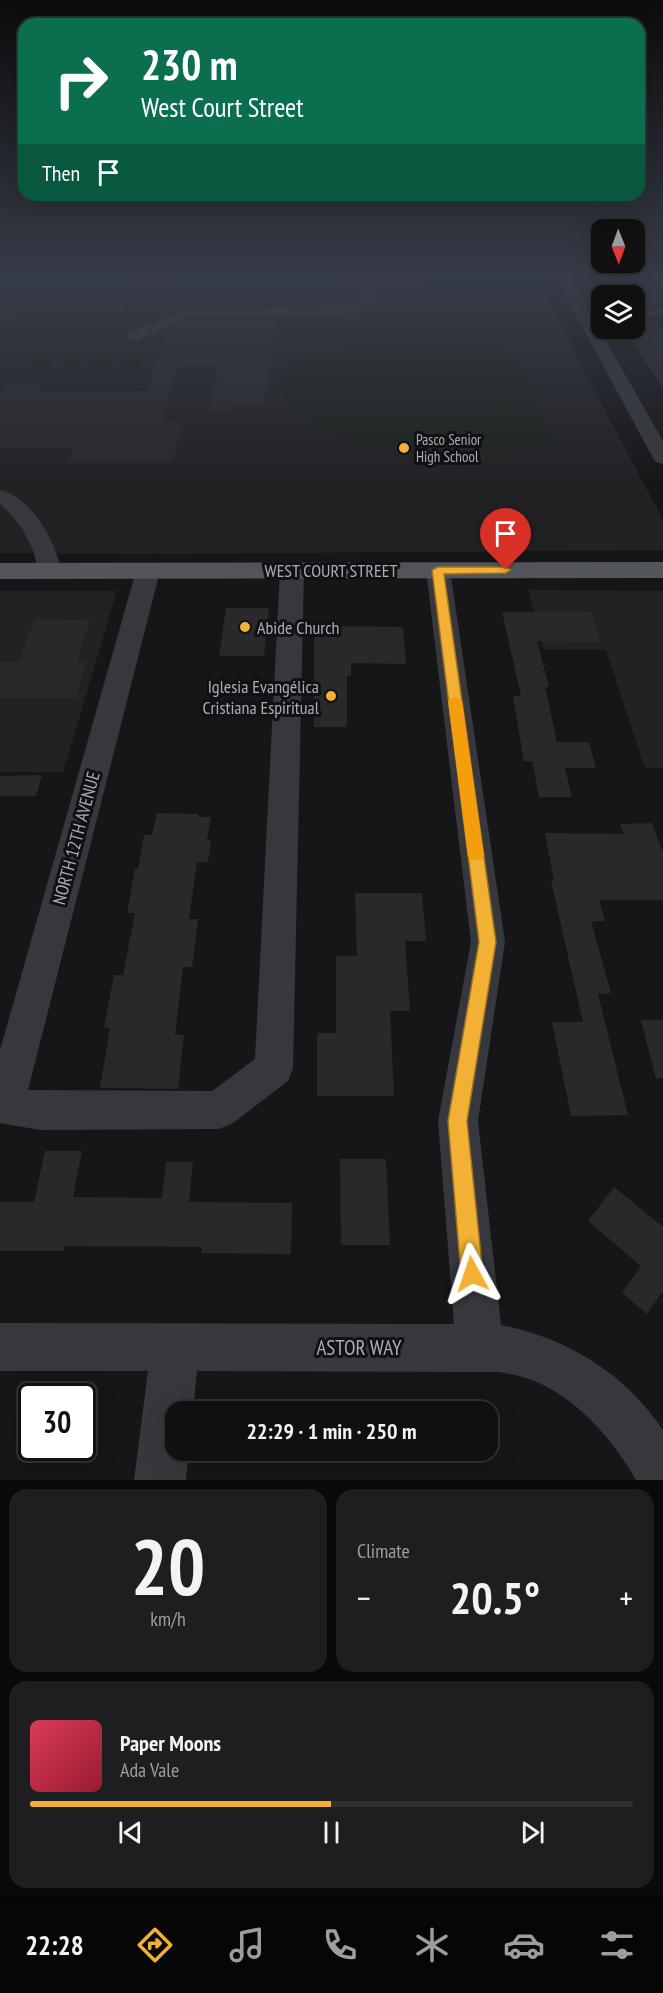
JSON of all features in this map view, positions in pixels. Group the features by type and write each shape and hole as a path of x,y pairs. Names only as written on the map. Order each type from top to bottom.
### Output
{"main road":[{"name":"WEST COURT STREET","path":"0,571 663,570"}],"street":[{"path":"610,347 654,427 663,458"},
{"path":"0,496 14,503 20,511 48,555 50,571"},
{"name":"NORTH 12TH AVENUE","path":"148,571 4,1106 40,1112 219,1110 274,1068 292,570"},
{"path":"438,570 488,942 458,1121 480,1347"},
{"name":"ASTOR WAY","path":"0,1347 499,1348 535,1356 577,1379 602,1397 632,1429 663,1479"},
{"path":"159,1480 175,1347"}],"shaded area":[{"name":"Pasco Senior High School","path":"0,347 572,347 663,520 663,550 0,553"},
{"path":"504,347 516,351 554,442 518,450 481,454 434,454 381,447 332,432 310,421 293,407 288,402 280,383 288,361 308,348"},
{"path":"35,351 57,351 48,369 25,370"},
{"path":"66,351 88,351 79,370 57,370"},
{"path":"94,351 115,351 108,369 85,369"},
{"path":"123,351 145,351 139,370 116,370"},
{"path":"528,590 663,591 663,768 645,768 606,650 544,650"},
{"path":"0,591 117,591 63,772 0,772"}],"building":[{"path":"161,347 272,347 264,406 231,406 230,411 209,411 219,366 177,366 163,422 183,422 172,463 67,463 73,448 0,449 0,394 6,382 42,382 37,392 147,391"},
{"path":"636,347 663,347 663,388"},
{"name":"Abide Church","path":"226,608 269,608 264,656 219,656"},
{"path":"502,612 591,612 601,642 537,641 549,687 545,687 557,742 589,742 596,768 565,768 572,797 539,797 532,761 524,761 513,696 521,696"},
{"path":"35,619 90,620 77,662 86,662 76,698 0,698 0,662 18,662"},
{"name":"Iglesia Evangélica Cristiana Espiritual","path":"314,626 403,627 406,664 351,663 351,676 347,676 347,727 314,727"},
{"path":"42,775 36,796 0,796 0,776"},
{"path":"157,813 198,814 198,817 211,817 207,840 211,840 208,862 197,862 189,919 198,919 192,967 183,967 175,1035 184,1035 178,1089 100,1088 110,1027 104,1028 114,975 123,975 135,913 127,913 135,869 138,869 144,835 152,835"},
{"path":"652,823 663,853 663,900 599,900 605,921 591,921 611,993 598,994 628,1115 571,1116 552,1022 583,1022 551,881 554,880 545,833 624,834 620,824"},
{"path":"355,893 422,893 426,941 405,941 410,1011 390,1011 394,1096 317,1096 317,1033 336,1033 336,956 357,956"},
{"path":"641,1020 663,1020 663,1078 656,1079"},
{"path":"45,1151 82,1151 73,1197 162,1198 166,1162 193,1162 189,1202 292,1203 291,1254 201,1253 202,1247 64,1246 64,1251 0,1251 0,1202 34,1202"},
{"path":"340,1159 386,1159 390,1245 341,1245"},
{"path":"614,1187 663,1227 663,1291 647,1314 622,1293 641,1266 588,1221"}],"slow traffic":[{"path":"455,701 476,856"}],"place":[{"name":"Pasco Senior High School","path":"404,448"},
{"name":"Abide Church","path":"245,627"},
{"name":"Iglesia Evangélica Cristiana Espiritual","path":"331,696"}],"route":[{"path":"472,1274 458,1121 488,942 438,570 506,570"}]}
